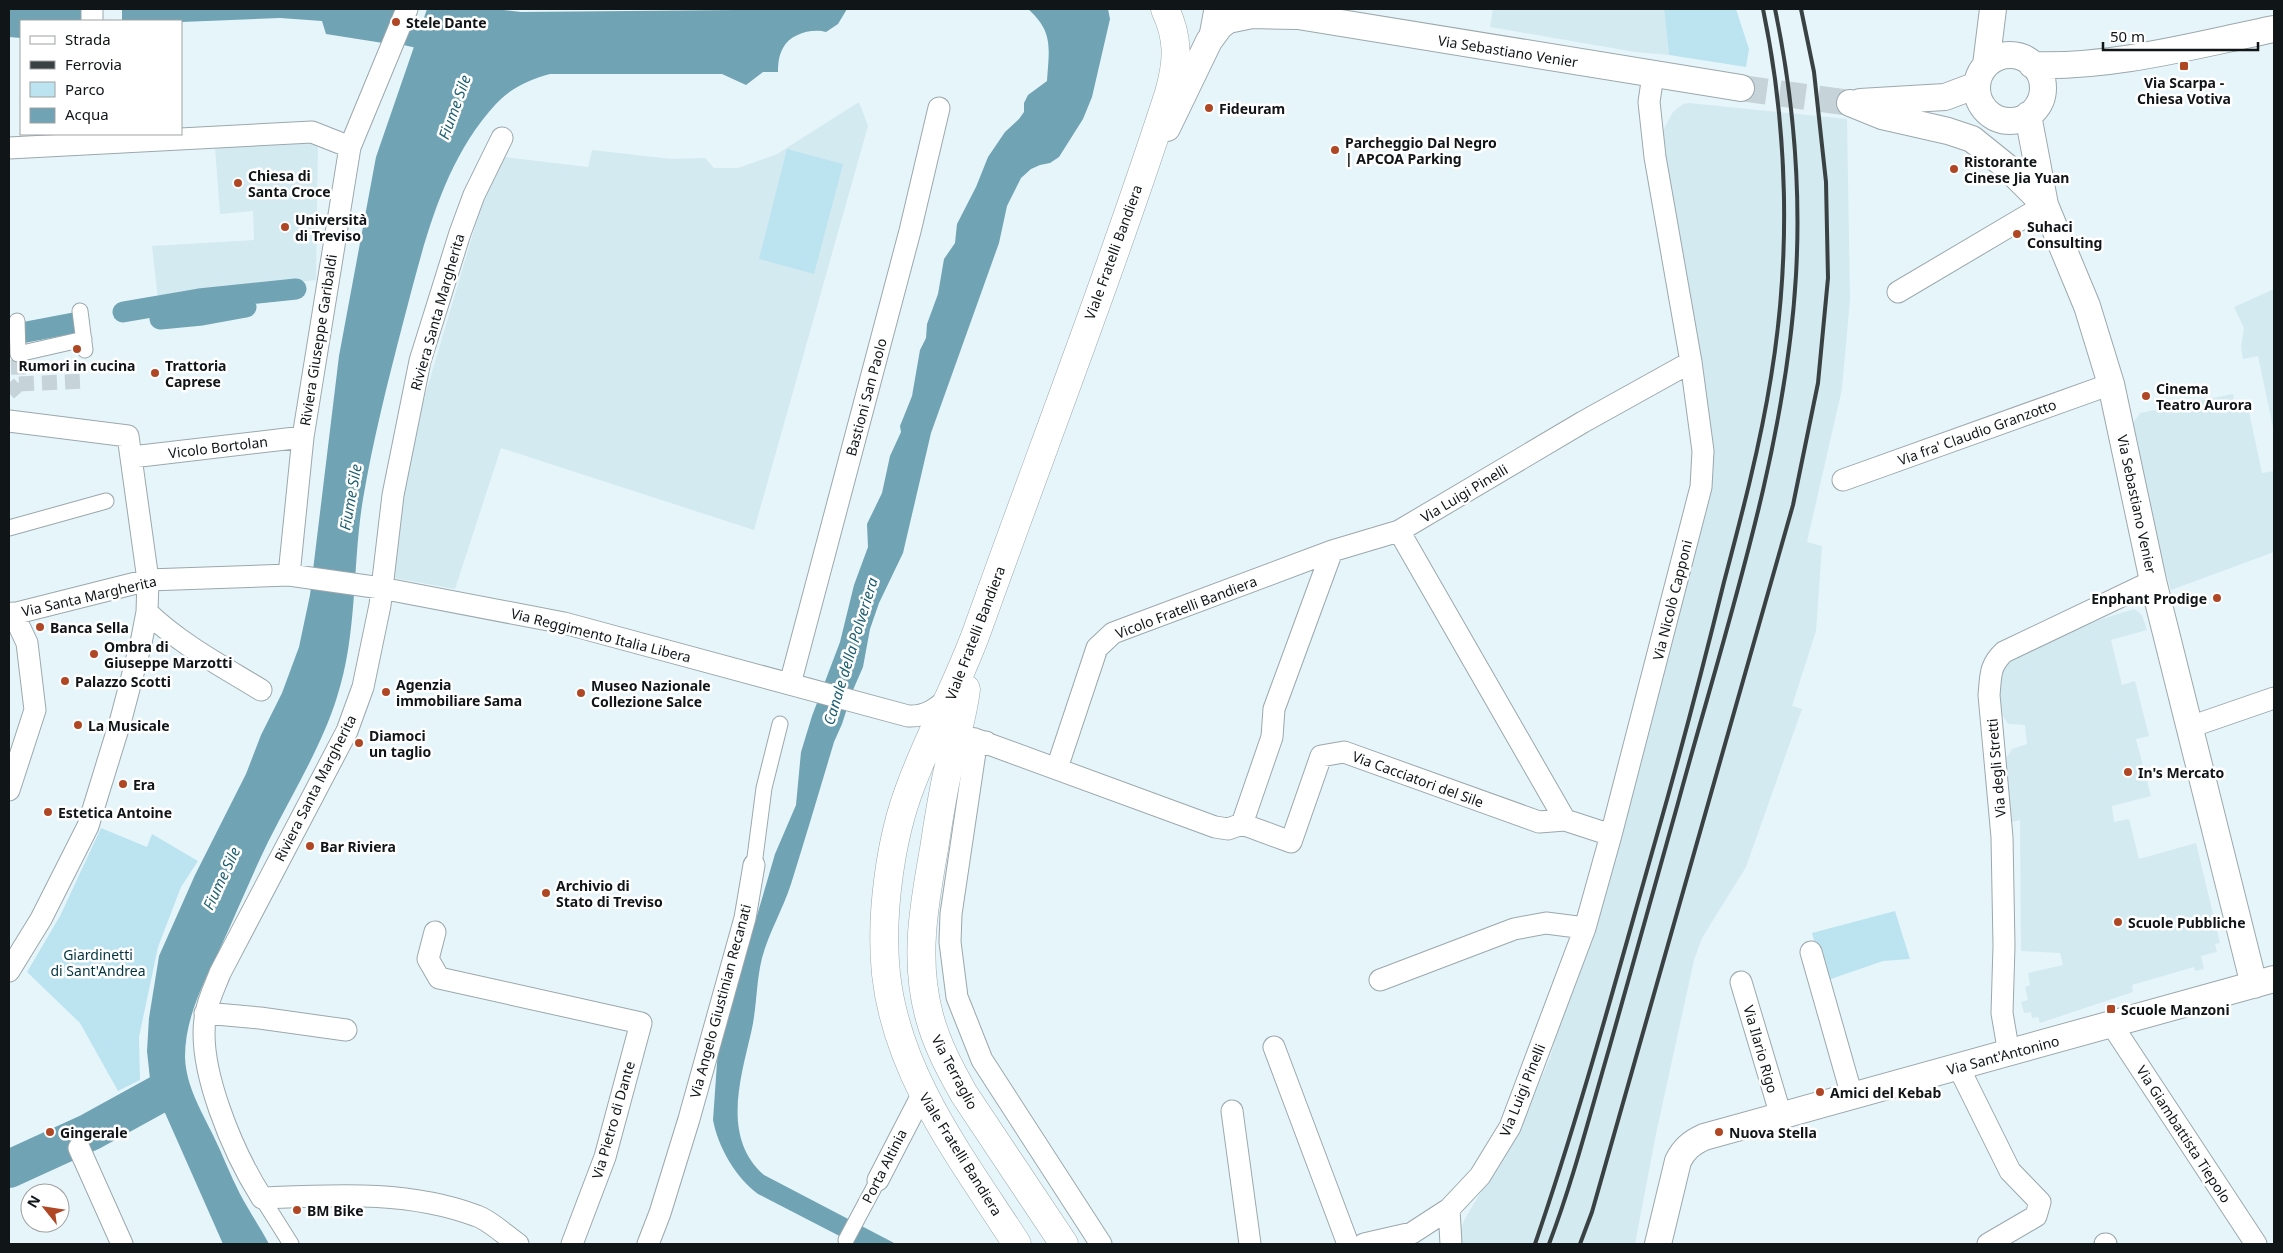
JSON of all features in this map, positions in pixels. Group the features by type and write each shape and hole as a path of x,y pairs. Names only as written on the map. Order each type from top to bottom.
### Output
{"main road":[{"name":"Viale Fratelli Bandiera","path":"1017,1244 938,1122 923,1093 899,1037 891,1005 885,967 884,920 903,808 972,645 1167,102 1177,62 1174,33 1165,9"},
{"name":"Via Terraglio","path":"972,645 964,703 945,787 921,923 920,954 928,1014 938,1044 964,1094 1064,1244"}],"street":[{"name":"Riviera Giuseppe Garibaldi","path":"298,576 304,437 350,147 407,9"},
{"name":"Via Sebastiano Venier","path":"2045,205 2035,105 2040,76 2003,32 1993,9 1981,75 1979,100 1991,115 2015,160 2045,205 2087,306 2111,384 2153,581 2190,727 2264,982"},
{"path":"1127,215 1213,34 1215,13"},
{"name":"Via Sebastiano Venier","path":"1215,13 1252,15 1287,13 1741,88"},
{"path":"1850,103 1945,97 1981,75 1995,59 2005,56 2055,66 2118,61 2274,29"},
{"path":"1850,103 1931,117 1991,115 2008,121 2017,120 2059,85 2118,61"},
{"path":"1653,74 1649,102 1655,158 1691,362"},
{"path":"1850,103 1882,116 1943,130 1972,139 2008,168 2045,205 1898,292"},
{"name":"Bastioni San Paolo","path":"795,686 910,231 939,108"},
{"path":"9,148 91,138 312,132 350,147"},
{"name":"Riviera Santa Margherita","path":"290,1244 236,1152 220,1112 204,1044 206,1013 220,973 347,731 363,687 374,637 393,495 420,361 460,233 474,195 502,138"},
{"path":"17,321 18,354 84,345 80,311"},
{"name":"Via Luigi Pinelli","path":"1399,531 1583,422 1691,362"},
{"name":"Via Nicolò Capponi","path":"1611,836 1701,487 1703,451 1691,362"},
{"name":"Via fra' Claudio Granzotto","path":"1843,480 2111,384"},
{"path":"9,421 128,436 148,580 147,612 121,719 88,826 41,919 9,971"},
{"name":"Vicolo Bortolan","path":"132,457 304,437"},
{"path":"9,528 106,501"},
{"path":"1399,531 1565,820 1611,836"},
{"name":"Vicolo Fratelli Bandiera","path":"1057,768 1098,648 1113,633 1332,551 1399,531"},
{"path":"1242,824 1272,737 1274,709 1332,551"},
{"name":"Via Santa Margherita","path":"11,614 148,580 298,576 359,585"},
{"name":"Via degli Stretti","path":"2009,1054 2002,1013 2004,946 2002,837 1990,695 1991,672 1995,660 2004,652 2153,581"},
{"name":"Via Reggimento Italia Libera","path":"359,585 564,623 795,686 916,716 935,710 951,695"},
{"path":"147,612 160,625 182,641 261,690"},
{"path":"9,790 35,710 27,643 11,614"},
{"path":"2190,727 2274,698"},
{"name":"Via Angelo Giustinian Recanati","path":"648,1244 660,1213 689,1119 745,918 764,788 780,724"},
{"name":"Via Cacciatori del Sile","path":"955,743 968,738 986,742 1151,805 1215,827 1228,829 1242,824 1291,842 1321,756 1344,752 1539,822 1565,820"},
{"path":"986,742 977,748 975,752 951,914 950,942 956,997 982,1060 1101,1244"},
{"path":"945,787 965,824"},
{"name":"Via Luigi Pinelli","path":"1364,1244 1412,1233 1448,1210 1480,1176 1510,1127 1585,928 1611,836"},
{"path":"1380,980 1514,929 1546,922 1585,928"},
{"name":"Via Pietro di Dante","path":"435,932 428,959 438,978 641,1023 605,1157 572,1244"},
{"path":"1812,952 1852,1096"},
{"name":"Via Ilario Rigo","path":"1741,982 1780,1116"},
{"name":"Via Sant'Antonino","path":"1658,1244 1674,1176 1683,1151 1692,1143 1704,1137 2264,982"},
{"path":"206,1013 260,1018 346,1030"},
{"name":"Via Giambattista Tiepolo","path":"2112,1025 2256,1244"},
{"path":"1274,1047 1348,1244"},
{"path":"1958,1066 2010,1171 2040,1202 2036,1216 1988,1244"},
{"name":"Porta Altinia","path":"846,1240 923,1093"},
{"path":"1232,1111 1250,1244"},
{"path":"79,1148 122,1244"},
{"path":"262,1198 335,1195 397,1198 424,1202 479,1217 518,1244"},
{"path":"1448,1210 1452,1244"}],"shaded area":[{"path":"1493,9 1664,9 1669,55 1635,52 1490,27"},
{"path":"859,102 868,126 754,530 501,448 455,589 394,578 394,532 421,409 496,156 588,167 592,150 671,159 705,158 714,168 738,168 777,154"},
{"path":"1689,103 1847,119 1850,299 1842,389 1807,542 1822,546 1816,631 1792,706 1802,709 1746,867 1702,938 1694,960 1656,1134 1635,1244 1453,1244 1466,1217 1520,1126 1550,1058 1700,510 1661,134 1673,112 1683,104"},
{"name":"Università di Treviso","path":"318,140 316,280 158,299 152,246 254,240 253,211 220,214 215,147"},
{"path":"2274,289 2274,432 2258,356 2243,359 2241,347 2244,328 2234,307"},
{"path":"2233,394 2235,404 2247,402 2262,473 2274,471 2274,552 2171,590 2131,426 2140,413"},
{"path":"2134,609 2142,615 2147,630 2111,640 2122,685 2135,681 2149,736 2136,739 2151,796 2112,806 2114,822 2129,819 2139,859 2196,843 2220,943 2215,944 2217,952 2201,956 2204,969 2195,971 2194,967 2132,985 2133,992 2040,1023 2038,1017 2032,1018 2031,1012 2024,1013 2021,1002 2028,1000 2025,987 2030,985 2028,973 2063,965 2060,953 2021,951 2020,820 2012,822 2006,758 2012,749 2027,744 2025,725 2008,724 2001,713 1999,671 2009,659 2102,619"}],"green space":[{"path":"1664,9 1736,9 1749,49 1746,67 1669,55"},
{"path":"787,149 843,164 814,274 759,259"},
{"name":"Giardinetti di Sant'Andrea","path":"101,828 147,847 152,834 198,861 181,887 158,947 139,1037 140,1080 118,1091 80,1023 27,972 60,916"},
{"path":"1895,911 1910,959 1883,961 1825,981 1812,933"}],"water":[{"path":"9,9 82,9 82,20 20,20 20,38 9,37"},
{"path":"122,9 395,9 383,43 326,34 322,21 280,18 182,22 182,20 122,20"},
{"name":"Fiume Sile","path":"427,9 495,9 521,12 847,9 838,24 826,32 802,33 791,39 786,43 781,53 778,72 763,72 746,85 722,74 550,74 520,85 501,99 476,128 447,180 418,266 376,433 363,499 352,623 344,673 337,697 323,734 251,879 198,998 189,1027 185,1057 191,1088 236,1187 269,1244 223,1244 150,1079 147,1051 149,1018 159,956 195,875 246,774 261,735 282,693 299,647 310,595 339,356 376,157"},
{"name":"Canale della Polveriera","path":"1028,9 1108,9 1110,19 1092,97 1083,119 1059,157 1050,163 1031,169 1021,178 1007,206 999,243 931,433 903,553 879,603 870,629 863,667 834,742 791,884 762,958 753,1024 739,1089 739,1126 743,1144 751,1160 764,1175 896,1244 855,1244 758,1194 735,1171 719,1141 713,1120 718,1049 775,854 796,805 801,752 812,716 840,642 854,585 868,547 867,524 882,493 890,456 901,432 900,426 912,396 920,350 926,338 927,324 938,294 944,259 955,243 957,224 976,187 988,157 1005,132 1024,112 1024,103 1028,95 1047,81 1049,50 1046,33 1036,17"}],"waterway":[{"path":"381,29 446,44"},
{"path":"123,312 199,299 296,289"},
{"path":"160,319 202,315 246,307"},
{"path":"21,333 79,322"},
{"path":"9,1169 90,1132 170,1088"}],"tunnel":[{"path":"1741,88 1850,103"},
{"path":"9,393 19,384 18,354"},
{"path":"19,384 87,381"}],"railway":[{"path":"1535,1244 1584,1092 1675,772 1744,505 1767,403 1782,285 1784,193 1778,100 1763,9"},
{"path":"1549,1244 1588,1123 1733,608 1766,475 1780,408 1790,342 1796,275 1797,208 1791,108 1775,9"},
{"path":"1580,1244 1592,1212 1793,505 1818,383 1828,278 1826,182 1814,72 1801,9"}],"place":[{"name":"Stele Dante","path":"396,22"},
{"name":"Via Scarpa - Chiesa Votiva","path":"2184,66"},
{"name":"Fideuram","path":"1209,108"},
{"name":"Parcheggio Dal Negro | APCOA Parking","path":"1335,150"},
{"name":"Ristorante Cinese Jia Yuan","path":"1954,169"},
{"name":"Chiesa di Santa Croce","path":"238,183"},
{"name":"Università di Treviso","path":"285,227"},
{"name":"Suhaci Consulting","path":"2017,234"},
{"name":"Rumori in cucina","path":"77,349"},
{"name":"Trattoria Caprese","path":"155,373"},
{"name":"Cinema Teatro Aurora","path":"2146,396"},
{"name":"Enphant Prodige","path":"2217,598"},
{"name":"Banca Sella","path":"40,627"},
{"name":"Ombra di Giuseppe Marzotti","path":"94,654"},
{"name":"Palazzo Scotti","path":"65,681"},
{"name":"Agenzia immobiliare Sama","path":"386,692"},
{"name":"Museo Nazionale Collezione Salce","path":"581,693"},
{"name":"La Musicale","path":"78,725"},
{"name":"Diamoci un taglio","path":"359,743"},
{"name":"In's Mercato","path":"2128,772"},
{"name":"Era","path":"123,784"},
{"name":"Estetica Antoine","path":"48,812"},
{"name":"Bar Riviera","path":"310,846"},
{"name":"Archivio di Stato di Treviso","path":"546,893"},
{"name":"Scuole Pubbliche","path":"2118,922"},
{"name":"Scuole Manzoni","path":"2111,1009"},
{"name":"Amici del Kebab","path":"1820,1092"},
{"name":"Gingerale","path":"50,1132"},
{"name":"Nuova Stella","path":"1719,1132"},
{"name":"BM Bike","path":"297,1210"}]}
